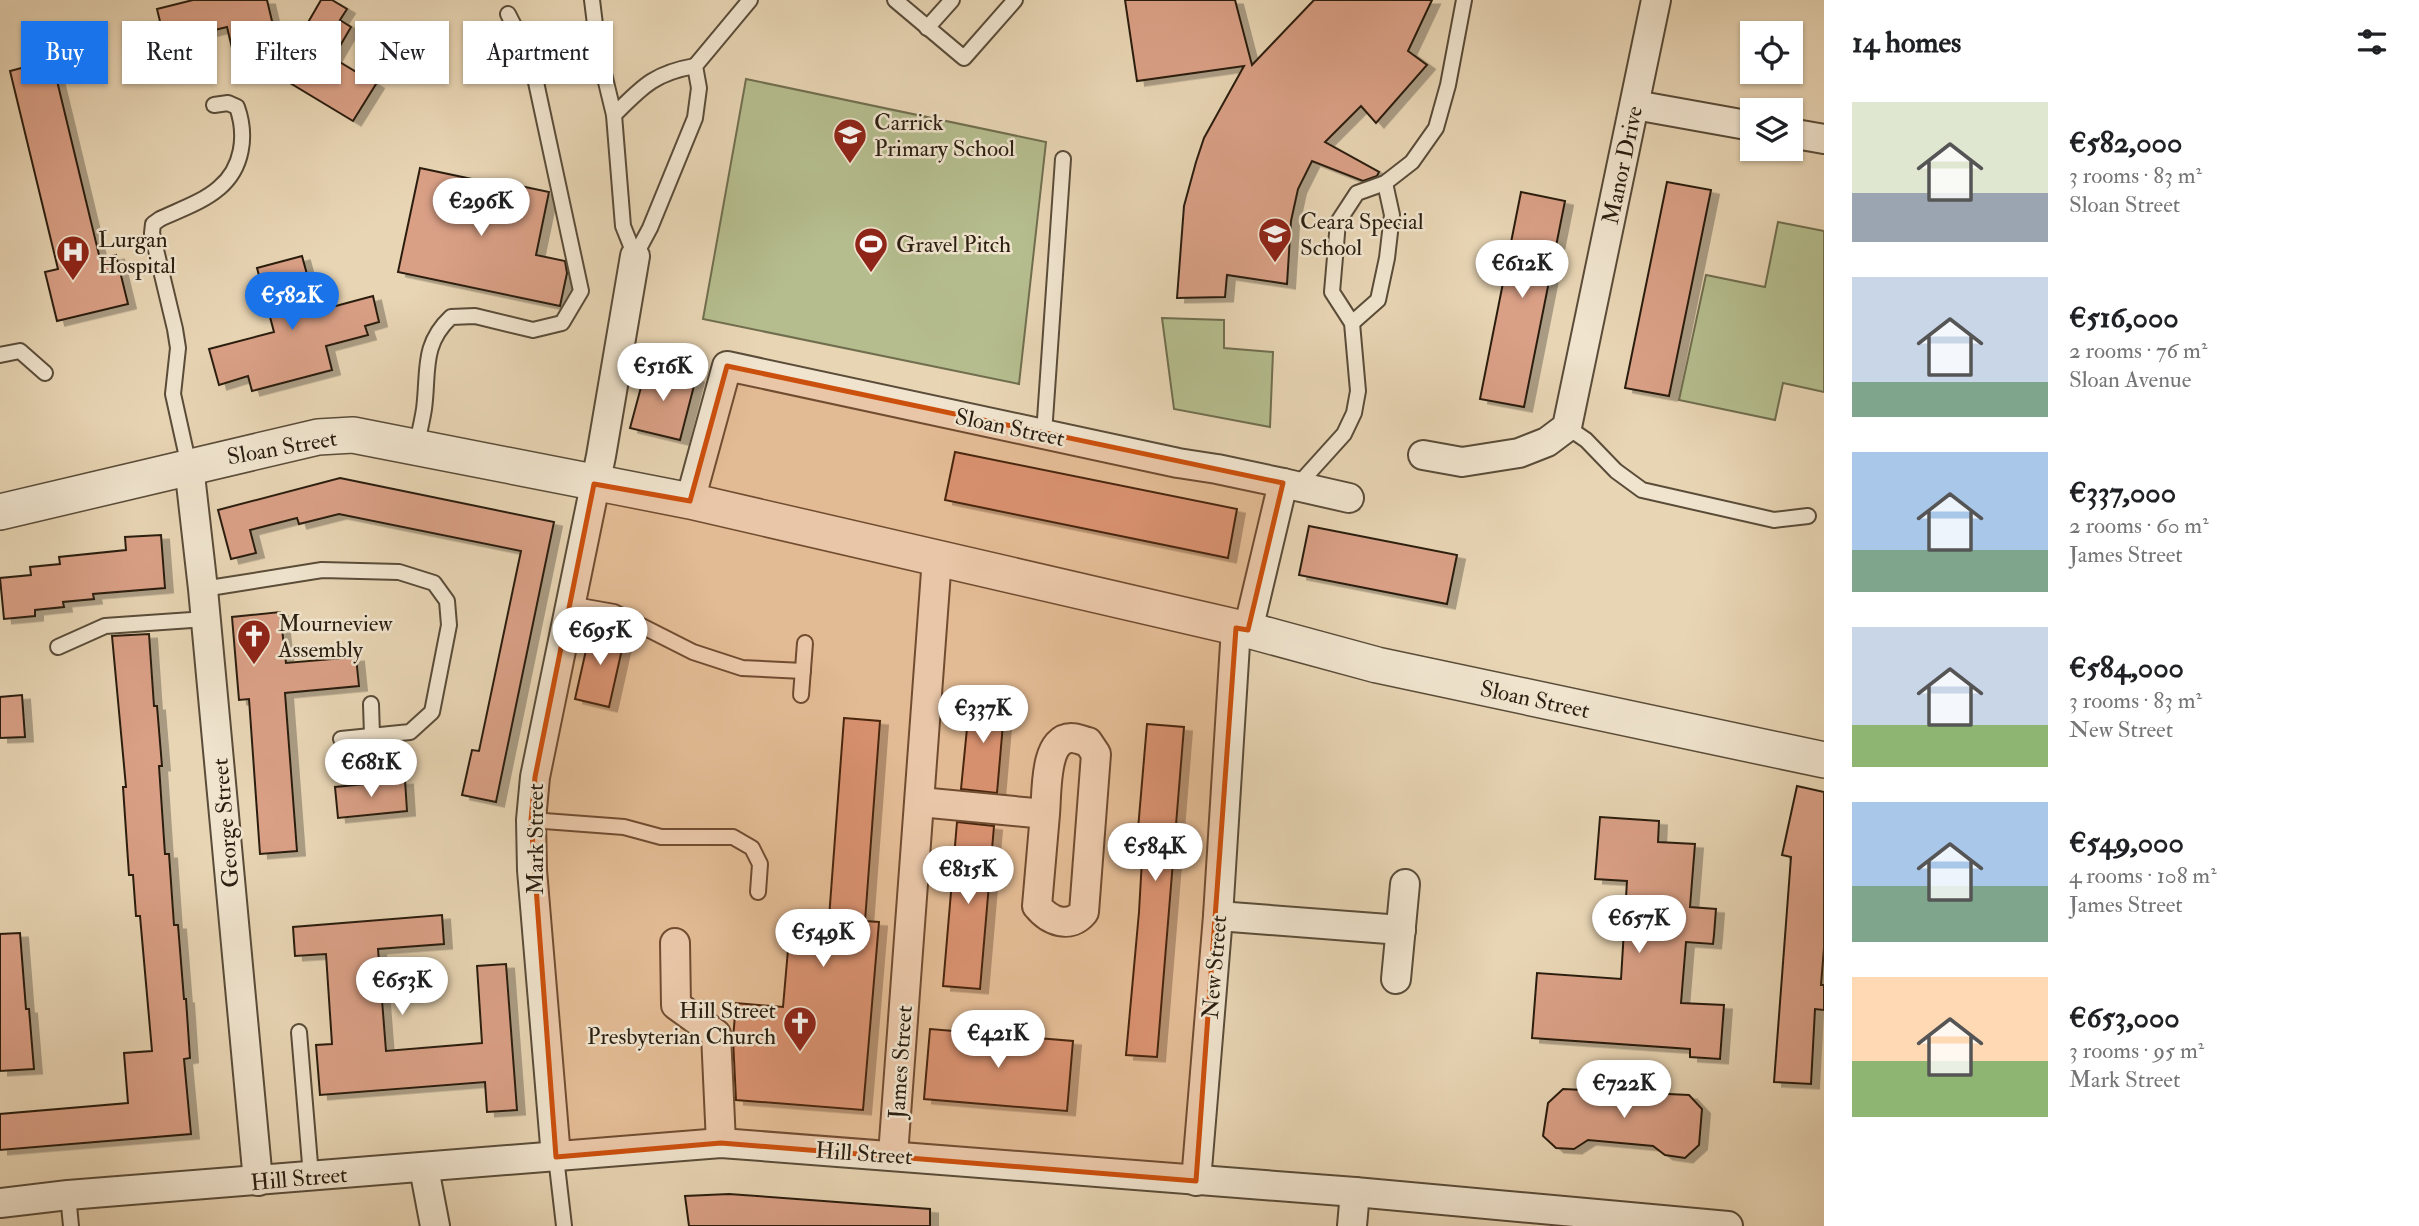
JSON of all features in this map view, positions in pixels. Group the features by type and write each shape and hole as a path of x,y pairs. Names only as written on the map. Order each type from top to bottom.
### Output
{"street":[{"name":"Manor Drive","path":"1567,427 1656,0"},
{"path":"1634,105 1740,124"},
{"path":"1803,135 1824,139"},
{"name":"Mark Street","path":"556,1157 532,870 531,820 535,777 601,456 635,256"},
{"name":"Sloan Street","path":"690,502 727,366 1349,498"},
{"path":"1423,456 1462,462 1519,453 1547,442 1567,427"},
{"name":"Sloan Street","path":"0,512 318,437 353,435 690,502 1242,629 1377,665 1824,760"},
{"name":"George Street","path":"189,466 206,619 258,1181"},
{"path":"1242,629 1290,485"},
{"name":"James Street","path":"893,1154 937,558"},
{"name":"New Street","path":"1196,1181 1242,629"},
{"path":"1070,738 1088,742 1096,754 1084,912 1078,920 1052,920 1037,906 1045,814 1051,750 1058,741 1070,738"},
{"path":"920,802 1045,814"},
{"path":"1396,979 1405,884"},
{"path":"1218,916 1401,930"},
{"path":"675,943 676,1005 716,1034 722,1143"},
{"name":"Hill Street","path":"0,1203 68,1195 722,1143 893,1154 1355,1192 1684,1225 1728,1226"},
{"path":"424,1168 435,1226"},
{"path":"1352,1226 1355,1192"}],"lane":[{"path":"592,0 598,50 614,115 623,226 635,256"},
{"path":"614,115 640,89 669,70 695,66 750,0"},
{"path":"895,0 964,58 1015,0"},
{"path":"927,28 952,0"},
{"path":"1290,485 1343,434 1353,413 1357,391 1352,323 1332,292 1338,222 1357,193 1385,183 1412,162 1436,128 1448,85 1464,0"},
{"path":"416,447 424,408 426,361 438,329 444,323 451,317 475,316 533,330 562,323 581,291 531,59 508,14"},
{"path":"635,256 650,228 695,118 699,89 695,66"},
{"path":"189,466 173,394 178,348 175,329 152,233 153,224 220,188 234,169 243,146 240,116 237,107 229,103 214,106"},
{"path":"1044,434 1063,159"},
{"path":"1352,323 1378,300 1392,215 1385,183"},
{"path":"0,355 20,351 37,363 45,373"},
{"path":"1567,427 1586,440 1616,471 1642,490 1774,520 1808,516"},
{"path":"203,589 322,570 399,572 434,583 447,601 449,625 432,712 410,732 341,739"},
{"path":"569,604 614,612 693,652 742,668 803,671"},
{"path":"58,647 105,626 206,619"},
{"path":"802,695 805,643"},
{"path":"371,704 372,735"},
{"path":"531,820 624,827 661,836 733,837 752,848 760,864 758,892"},
{"path":"299,1032 311,1176"},
{"path":"556,1157 564,1226"},
{"path":"68,1195 71,1226"}],"highlighted area":[{"path":"727,366 1283,483 1248,630 1236,628 1196,1181 721,1143 556,1157 531,820 535,777 594,484 690,501"}],"green space":[{"name":"Gravel Pitch","path":"746,79 1046,142 1019,384 703,319"},
{"path":"1778,222 1824,231 1824,392 1783,383 1775,420 1679,400 1706,275 1765,287"},
{"path":"1162,318 1224,320 1224,348 1273,352 1270,427 1174,409"}],"building":[{"path":"193,0 267,0 272,21 231,21 231,44 227,27 217,29 217,21 160,21 157,9"},
{"path":"321,0 332,0 347,9 340,20 351,27 341,44 341,21 309,21"},
{"path":"1125,0 1235,0 1252,65 1314,0 1432,0 1408,51 1427,65 1376,123 1361,106 1325,142 1379,172 1377,176 1363,181 1312,161 1298,189 1291,221 1287,284 1227,275 1225,297 1177,298 1184,206 1196,162 1204,138 1244,66 1137,81"},
{"path":"341,63 355,71 355,84 376,84 353,121 292,84 341,84"},
{"path":"21,68 21,84 58,84 100,259 116,255 128,304 57,321 45,272 58,269 10,71"},
{"path":"420,168 505,186 506,183 549,192 536,255 565,261 567,273 560,306 398,272"},
{"path":"1667,182 1711,190 1669,396 1625,388"},
{"path":"1521,192 1565,201 1524,407 1480,399"},
{"path":"302,256 317,311 373,296 379,322 365,326 368,335 326,346 332,370 252,391 248,376 219,385 209,349 274,332 257,268"},
{"path":"647,365 696,378 680,440 630,428"},
{"path":"955,452 1237,509 1228,558 945,500"},
{"path":"340,478 554,522 496,802 462,795 472,750 479,751 521,551 339,514 299,524 297,518 250,530 256,553 231,559 218,510"},
{"path":"1309,526 1457,555 1447,604 1299,575"},
{"path":"161,535 165,588 93,594 94,599 63,602 64,607 35,610 35,616 4,619 0,578 31,575 30,567 60,564 59,557 126,550 125,537"},
{"path":"280,612 286,663 356,657 359,686 285,693 297,851 260,854 249,699 239,700 232,617"},
{"path":"591,628 625,636 609,707 575,699"},
{"path":"149,634 162,766 159,766 165,854 169,854 174,925 178,925 186,999 190,1058 184,1059 191,1134 0,1150 0,1114 128,1103 124,1053 152,1051 140,916 136,916 133,875 129,875 123,787 126,787 112,636"},
{"path":"22,695 25,737 0,738 0,697"},
{"path":"970,698 1005,701 997,793 961,789"},
{"name":"Hill Street Presbyterian Church","path":"844,718 880,721 865,921 879,922 863,1110 736,1100 733,1039 736,1003 783,1007 791,915 829,918"},
{"path":"1147,724 1184,727 1157,1057 1126,1055 1139,912 1143,842 1137,841"},
{"path":"405,780 407,811 338,818 335,787"},
{"path":"1797,786 1824,792 1824,948 1821,985 1824,985 1824,1010 1815,1009 1811,1084 1774,1082 1791,857 1782,855"},
{"path":"1600,817 1659,821 1658,842 1695,844 1690,907 1716,909 1714,935 1713,944 1686,942 1681,1003 1724,1005 1720,1059 1690,1057 1690,1049 1532,1038 1537,973 1621,979 1627,881 1595,879"},
{"path":"957,822 994,826 980,989 943,986"},
{"path":"442,915 444,944 378,949 386,1051 482,1043 477,966 506,964 517,1110 487,1112 485,1082 320,1095 316,1045 332,1044 326,954 295,956 293,927"},
{"path":"20,933 34,1069 0,1071 0,934"},
{"path":"930,1029 1073,1041 1067,1111 924,1099"},
{"path":"1563,1089 1689,1095 1702,1109 1699,1145 1685,1158 1665,1155 1653,1146 1588,1140 1574,1149 1556,1148 1543,1136 1548,1103"},
{"path":"729,1194 930,1209 930,1226 689,1226 685,1196"}],"place":[{"name":"Carrick Primary School","path":"850,165"},
{"name":"Ceara Special School","path":"1275,264"},
{"name":"Gravel Pitch","path":"871,274"},
{"name":"Lurgan Hospital","path":"73,282"},
{"name":"Mourneview Assembly","path":"254,666"},
{"name":"Hill Street Presbyterian Church","path":"800,1053"}]}
